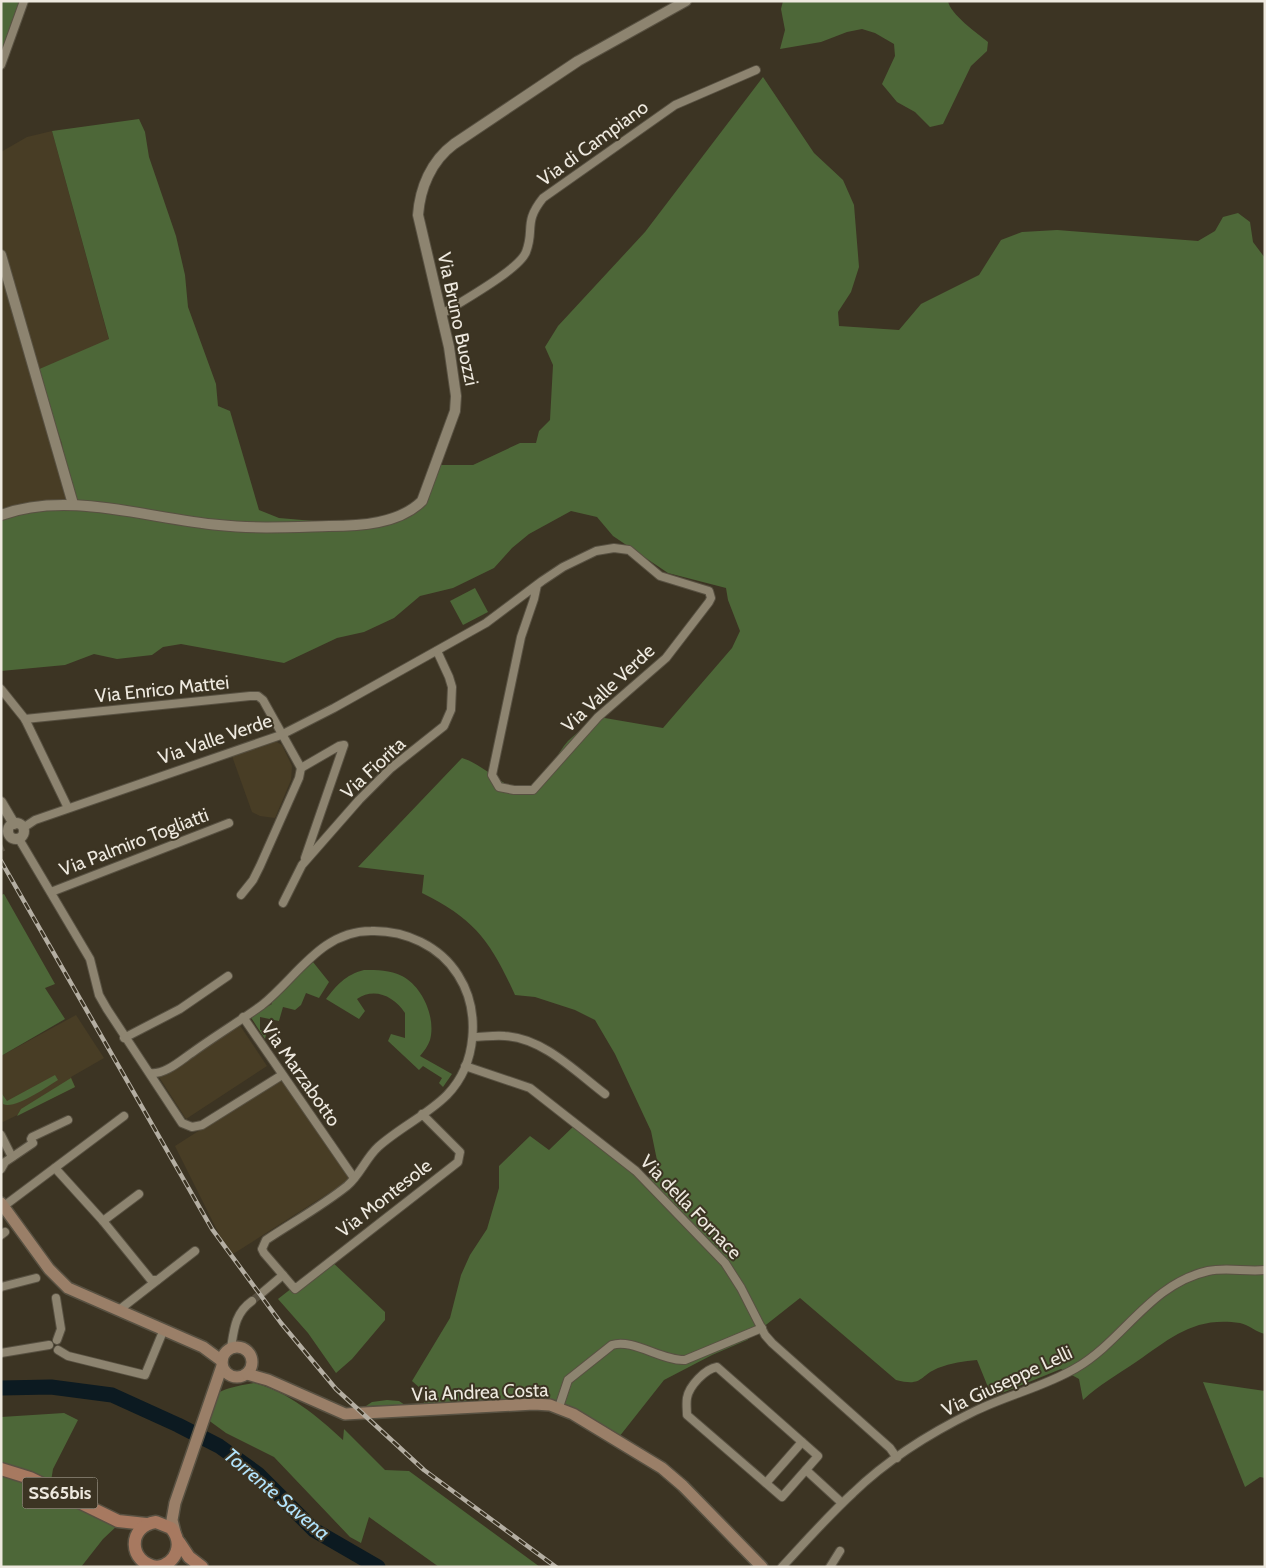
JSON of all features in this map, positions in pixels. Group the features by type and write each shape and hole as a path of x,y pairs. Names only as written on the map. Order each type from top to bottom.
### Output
{"main road":[{"path":"2,1205 8,1230 42,1274 59,1291 75,1292 226,1356"},
{"path":"197,1564 185,1554 177,1537 172,1520 175,1503 213,1390 226,1356 240,1347 247,1350 252,1356 250,1369 234,1377 222,1380 213,1390"},
{"path":"226,1356 227,1373 234,1377"},
{"name":"Via Andrea Costa","path":"250,1369 268,1380 345,1414 534,1404 559,1407 593,1425 662,1468 684,1486 762,1567"},
{"name":"SS65bis","path":"1,1469 30,1478 118,1521 127,1529 138,1558 160,1565"},
{"path":"134,1544 138,1531 167,1514 175,1503"},
{"path":"118,1521 167,1524 177,1537 177,1552 160,1565"},
{"path":"160,1565 182,1558 197,1564"}],"street":[{"path":"1,65 24,1"},
{"name":"Via Bruno Buozzi","path":"1,514 36,504 73,504 218,525 258,528 345,526 376,522 404,514 422,501 455,411 455,379 442,314 418,215 421,193 439,158 454,144 578,61 686,1"},
{"name":"Via di Campiano","path":"442,314 518,264 527,251 532,213 543,198 669,108 687,98 756,70"},
{"path":"1,255 4,273 73,504"},
{"name":"Via Valle Verde","path":"12,828 281,735 486,624 537,585 563,567 604,549 622,548 637,554 648,567 660,576 706,588 711,594 711,598 680,643 666,658 598,717 533,790 505,789 496,784 492,775 516,654 537,585"},
{"name":"Via Fiorita","path":"283,903 302,865 359,800 391,768 444,726 451,710 452,688 449,676 437,651"},
{"path":"1,689 25,719 48,763 68,808"},
{"name":"Via Enrico Mattei","path":"25,719 258,696 263,700 281,735"},
{"path":"241,895 260,866 299,778 301,768 281,735"},
{"path":"301,768 344,745 302,865"},
{"path":"1,802 12,828 10,836 16,839 51,892 90,959 99,995 124,1038 150,1073 182,1123 192,1127 202,1125 282,1075"},
{"name":"Via Palmiro Togliatti","path":"51,892 229,823"},
{"path":"4,846 16,839"},
{"name":"Via Marzabotto","path":"283,1275 262,1249 266,1240 349,1185 376,1148 449,1093 465,1066 473,1037 470,1001 456,971 440,954 418,940 380,931 358,932 324,946 273,995 242,1018 354,1178"},
{"path":"124,1038 180,1009 228,976"},
{"path":"150,1073 156,1074 178,1062 242,1018"},
{"path":"473,1037 504,1036 530,1042 558,1058 605,1094"},
{"name":"Via della Fornace","path":"465,1066 530,1088 636,1171 726,1263 772,1343 890,1448 897,1458"},
{"name":"Via Montesole","path":"283,1275 295,1289 458,1162 460,1152 455,1145 422,1114"},
{"path":"2,1205 124,1116"},
{"path":"2,1164 33,1144 30,1139 32,1136 68,1120"},
{"path":"1,1135 12,1157"},
{"path":"54,1168 103,1221 151,1280 157,1280"},
{"path":"103,1221 139,1194"},
{"path":"119,1310 195,1250"},
{"name":"Via Giuseppe Lelli","path":"787,1565 842,1503 897,1458 974,1411 1060,1376 1084,1363 1103,1348 1156,1296 1180,1281 1210,1271 1265,1270"},
{"path":"1,1288 42,1274"},
{"path":"263,1292 283,1275"},
{"path":"58,1350 60,1345 57,1340 61,1329 59,1291"},
{"path":"226,1356 236,1319 242,1309 252,1301"},
{"path":"559,1407 568,1380 612,1344 622,1344 672,1359 685,1360 762,1328"},
{"path":"49,1345 53,1351 58,1350 68,1356 145,1375 164,1329"},
{"path":"1,1352 49,1345 52,1340 57,1340"},
{"path":"711,1368 722,1370 818,1456 806,1470 782,1497 687,1415 689,1391 711,1368"},
{"path":"766,1483 802,1442"},
{"path":"806,1470 842,1503"},
{"path":"830,1567 840,1551"}],"shaded area":[{"path":"52,131 109,340 37,370 62,444 68,503 1,514 1,152 27,137"},
{"path":"273,740 282,745 292,766 291,780 275,818 260,816 252,812 232,756"},
{"path":"76,1015 104,1058 71,1077 75,1087 3,1122 1,1120 1,1056"},
{"path":"239,1024 267,1066 186,1119 159,1077"},
{"path":"280,1079 354,1177 230,1256 175,1146"}],"green space":[{"path":"1,1 28,1 1,72"},
{"path":"783,1 948,1 959,18 988,42 987,51 971,66 943,124 930,127 915,112 897,102 882,84 895,56 894,44 875,33 862,29 847,32 821,42 780,49 785,30 781,9"},
{"path":"763,77 814,153 843,180 854,205 859,267 851,292 838,312 839,326 899,330 921,304 979,275 1001,240 1022,232 1057,230 1198,241 1215,231 1223,217 1238,213 1250,222 1253,242 1265,258 1265,1334 1240,1323 1209,1323 1196,1326 1172,1337 1083,1400 1079,1379 1061,1369 992,1397 977,1360 943,1366 916,1381 905,1382 896,1380 800,1298 747,1340 712,1355 664,1380 619,1437 567,1411 422,1405 429,1396 412,1381 450,1318 461,1275 470,1255 487,1229 499,1188 499,1166 530,1136 549,1150 576,1124 643,1179 660,1175 651,1131 615,1054 595,1020 575,1010 535,997 515,995 498,960 479,934 456,912 422,893 424,875 358,867 462,758 476,764 508,785 524,788 532,786 540,780 568,741 599,717 663,728 732,648 740,631 728,600 726,588 668,573 613,536 597,517 571,511 529,534 512,548 494,568 453,588 420,596 394,618 364,632 337,638 284,663 181,644 163,647 152,655 117,659 94,654 65,665 1,671 1,514 68,503 62,444 37,370 109,339 52,131 139,119 145,132 149,157 176,236 185,275 188,307 216,384 218,406 230,411 259,510 279,518 337,523 396,515 411,507 422,495 434,465 473,465 520,443 536,443 539,431 550,420 553,365 545,347 558,326 645,232"},
{"path":"475,588 488,612 463,625 450,601"},
{"path":"4,894 55,984 45,988 65,1019 1,1056 1,895"},
{"path":"313,962 329,982 319,998 306,993 301,1005 295,1010 283,1007 279,1021 260,1017 260,1030 267,1030 265,1039 250,1016 272,1004 271,1001"},
{"path":"364,970 388,971 402,976 422,995 429,1013 431,1031 430,1040 420,1056 452,1074 443,1087 439,1083 442,1078 423,1066 419,1070 388,1041 391,1034 405,1038 405,1013 395,1002 383,995 363,995 357,999 365,1011 359,1019 326,999 342,981"},
{"path":"55,1075 58,1080 31,1097 15,1104 3,1104 2,1094 7,1101"},
{"path":"71,1078 75,1087 17,1116 21,1109"},
{"path":"329,1259 385,1312 385,1320 352,1359 336,1373 308,1333 278,1299"},
{"path":"1203,1382 1265,1391 1265,1478 1260,1477 1245,1487"},
{"path":"254,1383 279,1392 302,1406 343,1440 344,1429 385,1470 409,1471 540,1567 439,1567 369,1517 361,1543 350,1537 274,1457 226,1433 200,1414 204,1406 215,1395 229,1388"},
{"path":"399,1401 405,1405 366,1406 372,1402"},
{"path":"64,1413 78,1420 53,1469 50,1487 119,1524 103,1539 81,1567 1,1567 1,1417"}],"waterway":[{"name":"Torrente Savena","path":"1,1388 51,1387 112,1395 178,1425 219,1446 258,1474 314,1530 378,1567"}],"tunnel":[{"path":"252,1301 263,1292"}],"railway":[{"path":"1,861 212,1229 281,1323 336,1389 424,1470 556,1567"}]}
